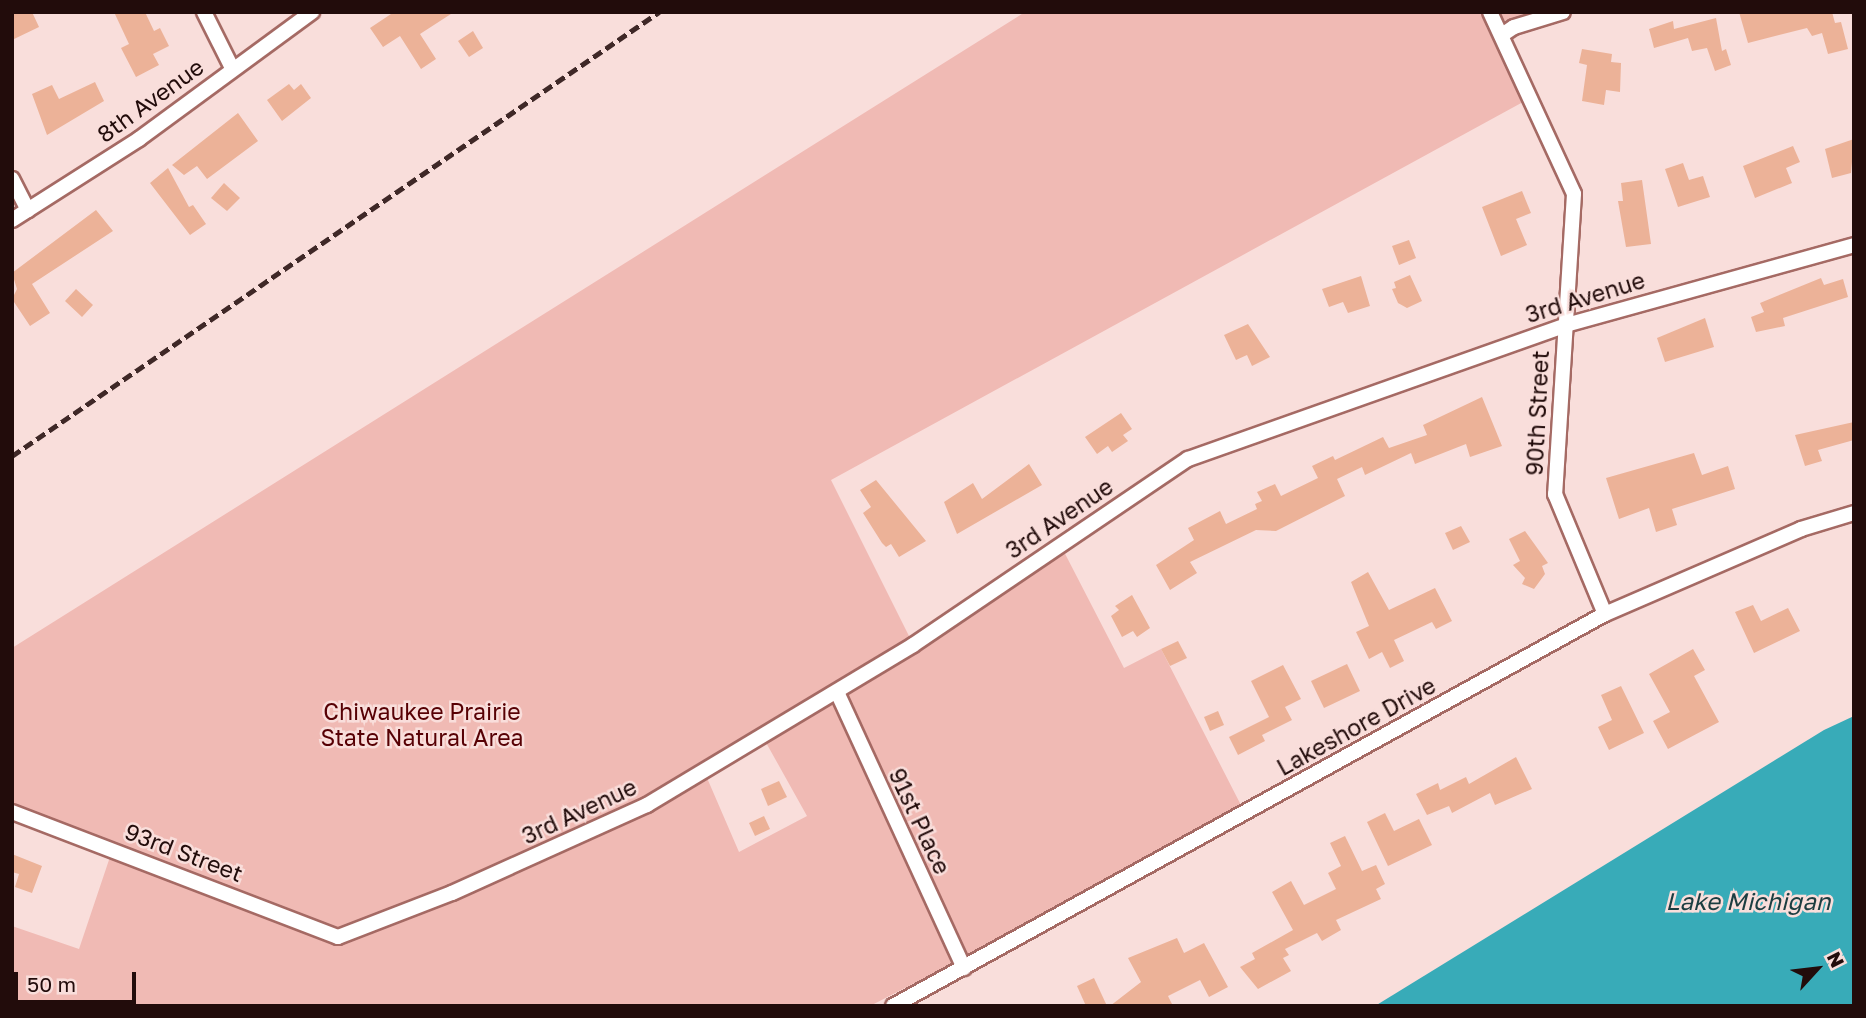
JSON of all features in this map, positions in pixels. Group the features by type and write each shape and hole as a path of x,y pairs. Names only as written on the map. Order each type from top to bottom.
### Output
{"street":[{"path":"204,12 232,68"},
{"name":"8th Avenue","path":"12,220 139,139 232,68 312,12"},
{"name":"90th Street","path":"1490,12 1574,194 1555,494 1605,614"},
{"path":"1502,35 1514,27 1563,12"},
{"path":"12,179 28,209"},
{"name":"3rd Avenue","path":"338,937 452,893 647,805 837,692 1188,459 1566,325 1854,245"},
{"name":"Lakeshore Drive","path":"893,1006 1605,614 1801,528 1854,513"},
{"name":"91st Place","path":"837,692 964,968"},
{"name":"93rd Street","path":"12,812 338,937"}],"green space":[{"name":"Chiwaukee Prairie State Natural Area","path":"1025,12 1534,12 1486,26 1523,102 831,480 913,644 1060,544 1124,668 1161,649 1245,813 870,1006 12,1006 12,926 79,949 114,845 12,805 12,648","holes":["759,730 807,816 739,852 701,764"]}],"water":[{"name":"Lake Michigan","path":"1854,716 1854,1006 1375,1006 1824,730"}],"building":[{"path":"17,12 32,12 39,27 12,40 12,15"},
{"path":"114,12 145,12 154,31 160,28 169,46 153,54 159,65 136,77 121,48 129,44"},
{"path":"394,12 454,12 420,34 436,59 421,69 400,36 383,47 370,28"},
{"path":"1739,12 1832,12 1835,23 1841,22 1848,49 1828,54 1822,33 1812,36 1807,28 1748,43"},
{"path":"1716,18 1722,51 1726,49 1731,65 1715,71 1707,48 1692,51 1688,38 1654,48 1649,29 1673,21 1674,29"},
{"path":"473,31 483,48 469,57 458,41"},
{"path":"1582,49 1612,54 1611,62 1621,63 1620,92 1606,90 1604,105 1582,101 1587,65 1579,63"},
{"path":"95,82 104,101 47,135 32,94 52,85 59,99"},
{"path":"289,84 294,90 301,84 311,98 282,121 267,100"},
{"path":"238,113 258,141 207,179 197,166 184,175 172,165"},
{"path":"1854,139 1851,173 1832,178 1825,149"},
{"path":"1793,146 1800,162 1786,168 1792,183 1755,198 1743,166"},
{"path":"1683,163 1689,180 1703,176 1710,197 1678,207 1665,169"},
{"path":"168,168 189,207 193,205 206,224 190,235 150,183"},
{"path":"1642,180 1651,244 1626,247 1618,201 1623,201 1621,183"},
{"path":"224,183 240,198 227,211 211,198"},
{"path":"1522,191 1531,213 1516,219 1527,245 1501,256 1482,207"},
{"path":"96,210 113,231 32,284 50,313 30,326 12,299 17,289 12,273"},
{"path":"1409,240 1416,258 1399,265 1392,246"},
{"path":"1410,275 1422,301 1407,308 1398,303 1392,289 1396,288 1394,282"},
{"path":"1361,276 1370,306 1348,313 1343,302 1329,307 1322,289"},
{"path":"1821,278 1824,285 1843,279 1848,297 1783,318 1785,326 1756,332 1751,317 1764,312 1760,303"},
{"path":"76,289 93,305 82,317 65,301"},
{"path":"1705,318 1714,347 1665,362 1657,338"},
{"path":"1248,324 1270,357 1252,366 1247,355 1236,360 1224,335"},
{"path":"1482,397 1502,446 1470,457 1466,444 1415,464 1411,453 1365,475 1362,467 1337,479 1345,496 1276,531 1256,530 1190,562 1197,573 1170,590 1156,565 1194,540 1188,528 1220,511 1226,524 1257,509 1255,504 1262,501 1257,492 1275,484 1281,496 1318,478 1312,466 1333,456 1335,460 1383,437 1389,448 1427,435 1423,425"},
{"path":"1121,413 1132,429 1123,435 1128,441 1112,452 1108,446 1097,454 1085,437"},
{"path":"1854,422 1854,440 1818,450 1822,461 1805,466 1795,435"},
{"path":"1694,453 1702,475 1728,466 1735,489 1672,509 1677,525 1656,532 1649,508 1619,519 1606,478"},
{"path":"1029,464 1042,485 957,534 944,502 973,483 982,499"},
{"path":"876,480 926,541 899,557 891,544 886,547 882,543 863,513 871,507 860,490"},
{"path":"1461,526 1470,542 1453,550 1445,533"},
{"path":"1525,531 1548,563 1542,566 1545,574 1534,589 1522,584 1525,578 1513,565 1520,561 1509,539"},
{"path":"1368,572 1389,610 1435,588 1452,621 1436,629 1432,622 1394,640 1404,661 1390,668 1382,652 1369,659 1356,632 1369,626 1351,582"},
{"path":"1132,595 1150,628 1137,637 1133,631 1122,637 1111,616 1119,610 1115,606"},
{"path":"1753,605 1761,621 1788,608 1800,631 1754,653 1735,612"},
{"path":"1178,641 1187,658 1170,666 1161,649"},
{"path":"1693,649 1705,670 1694,676 1719,722 1668,749 1653,721 1670,712 1649,674"},
{"path":"1347,664 1360,691 1324,708 1311,681"},
{"path":"1283,665 1301,699 1285,707 1292,720 1262,735 1265,741 1238,755 1229,737 1269,717 1251,681"},
{"path":"1621,686 1644,733 1609,750 1598,727 1612,720 1601,695"},
{"path":"1218,711 1224,725 1210,731 1204,717"},
{"path":"1516,757 1532,789 1495,805 1490,793 1452,813 1449,806 1427,815 1416,794 1438,783 1440,790 1466,777 1469,784"},
{"path":"779,781 787,797 768,806 761,789"},
{"path":"1385,813 1394,831 1419,819 1432,845 1388,866 1367,822"},
{"path":"764,816 770,829 755,836 749,823"},
{"path":"1345,836 1362,871 1376,865 1385,884 1376,889 1381,899 1336,920 1341,930 1322,941 1317,933 1285,949 1289,955 1283,958 1291,971 1258,989 1240,967 1255,959 1252,953 1293,930 1272,892 1291,881 1304,905 1336,889 1328,873 1341,866 1330,843"},
{"path":"12,854 42,866 32,893 15,887 19,874 12,872"},
{"path":"1177,938 1184,953 1204,943 1228,987 1209,997 1200,980 1168,996 1173,1006 1110,1006 1141,982 1128,958"},
{"path":"1094,978 1107,1006 1086,1006 1077,986"}],"railway":[{"path":"12,456 659,12"}]}
